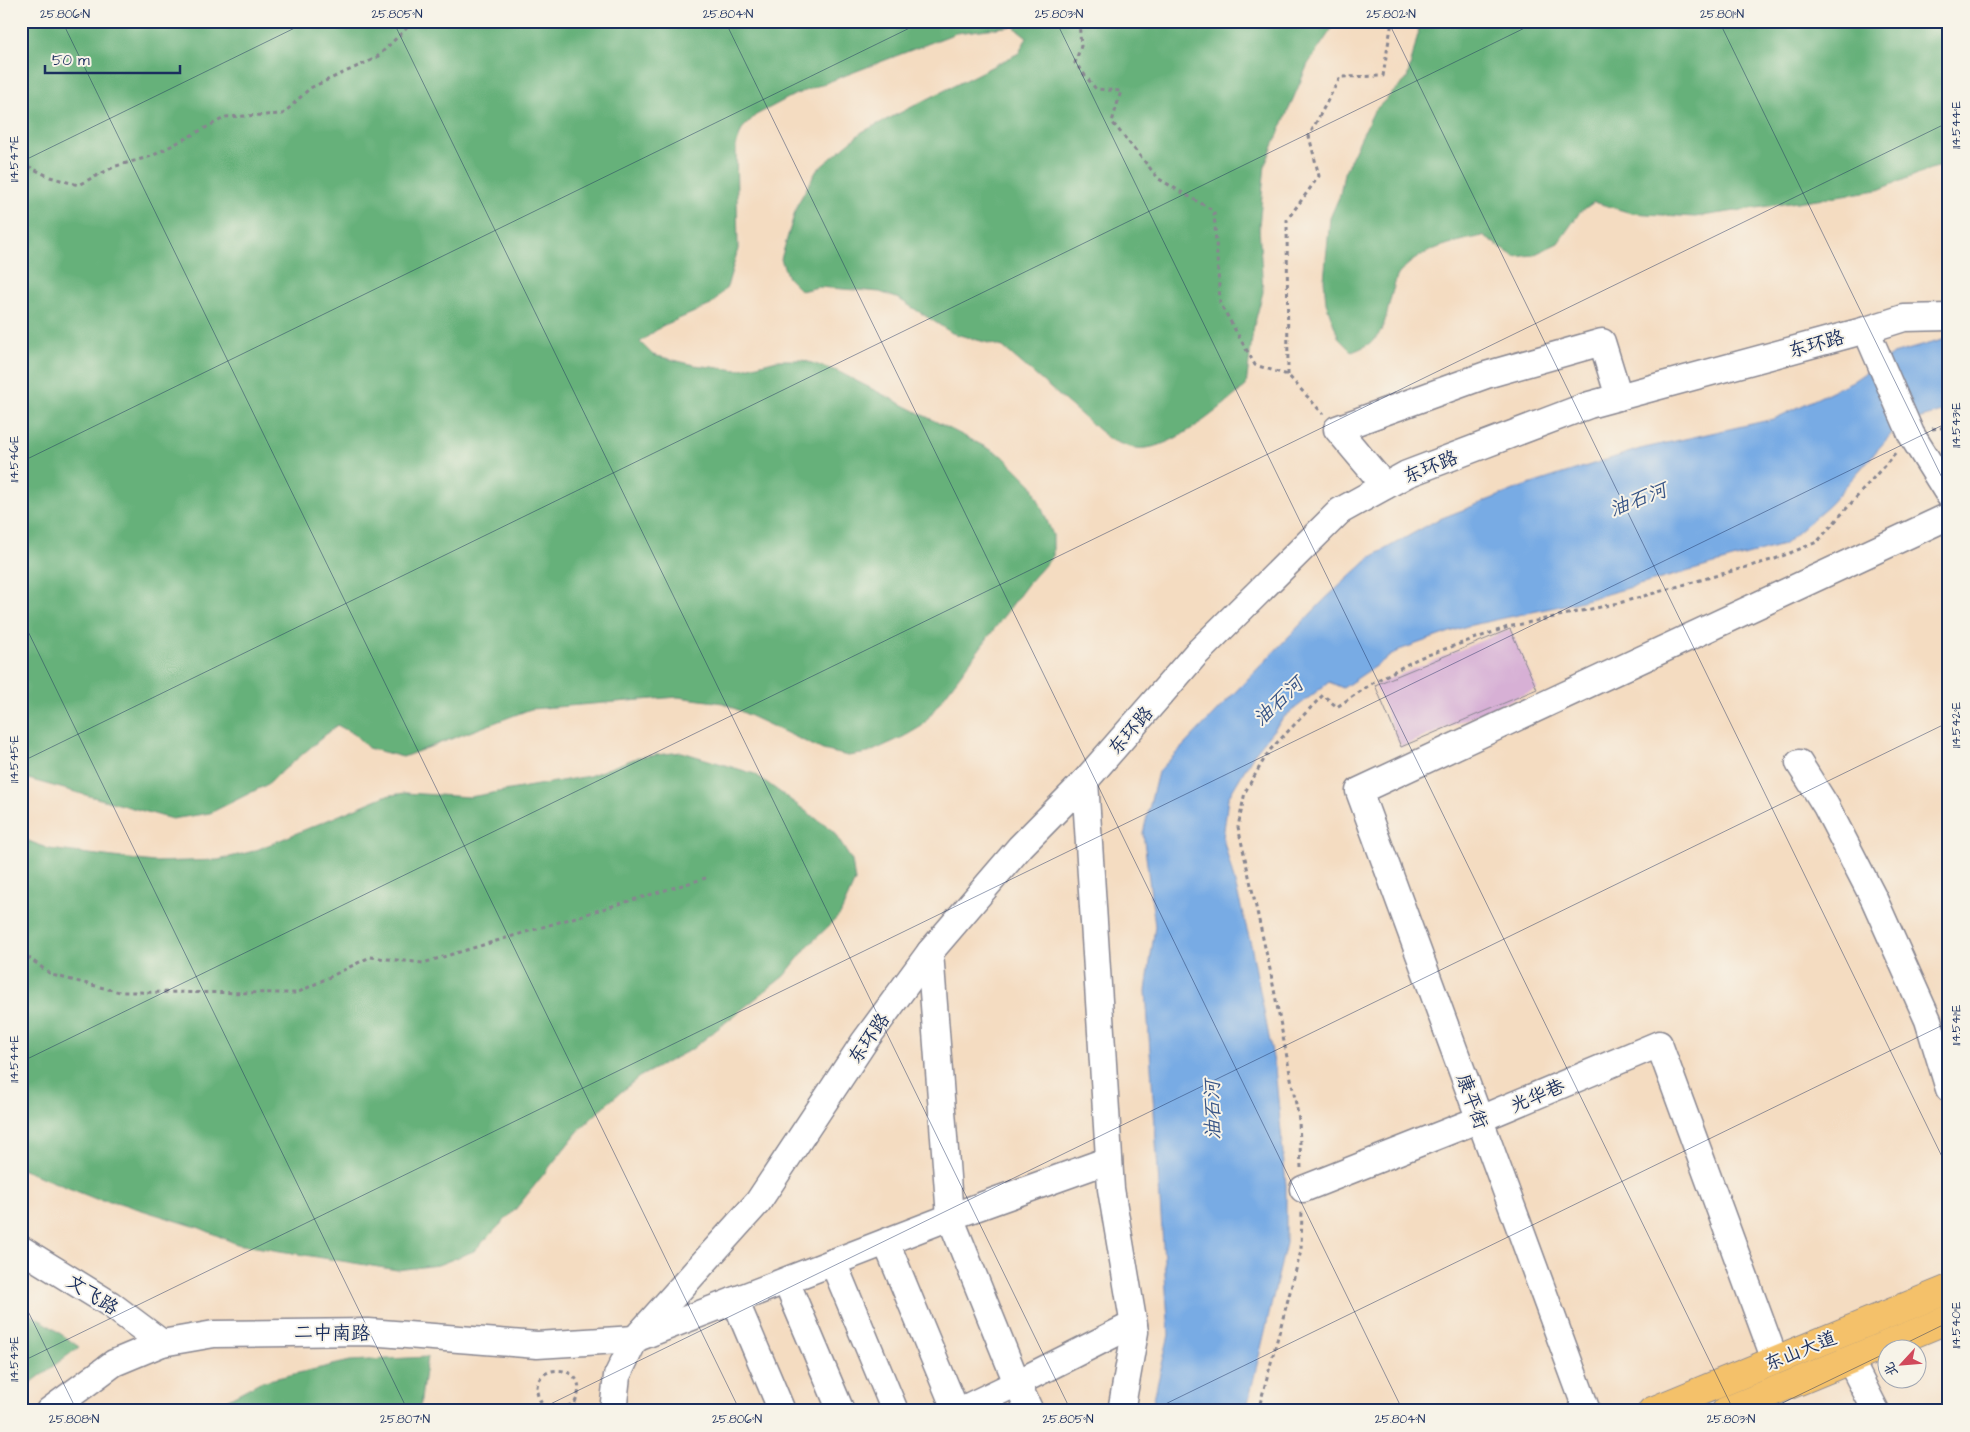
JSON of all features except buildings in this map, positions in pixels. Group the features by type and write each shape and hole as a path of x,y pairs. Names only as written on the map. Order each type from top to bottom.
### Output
{"main road":[{"name":"东山大道","path":"1652,1411 1949,1289"},
{"name":"东山大道","path":"1726,1411 1949,1320"},
{"path":"1701,1411 1713,1385"}],"street":[{"name":"东环路","path":"613,1411 617,1376 635,1339 758,1202 864,1042 930,952 1020,847 1085,781 1196,654 1340,511 1407,474 1588,405 1619,396 1870,339 1904,318 1949,317"},
{"path":"1870,339 1906,440 1949,495"},
{"path":"1385,486 1337,429 1486,375 1602,342 1619,396"},
{"name":"康平街","path":"1587,1411 1359,790 1949,516"},
{"path":"1798,763 1826,806 1874,899 1928,1020 1949,1089"},
{"path":"1085,781 1111,1189 1135,1332 1121,1411"},
{"path":"930,952 950,1217 1030,1411"},
{"name":"光华巷","path":"1303,1189 1480,1119 1659,1044 1775,1360"},
{"name":"二中南路","path":"49,1411 114,1363 162,1343 214,1334 368,1332 537,1345 635,1339 950,1217 1109,1160"},
{"path":"886,1242 958,1411 1134,1324"},
{"name":"文飞路","path":"21,1249 110,1304 162,1343"},
{"path":"833,1262 895,1411"},
{"path":"786,1280 841,1411"},
{"path":"735,1300 782,1411"},
{"path":"1850,1360 1876,1411"}],"path":[{"path":"21,164 50,177 78,185 116,166 152,156 226,117 283,114 310,88 376,58 414,21"},
{"path":"1079,21 1081,46 1074,63 1096,89 1121,91 1112,122 1159,179 1214,211 1220,303 1255,366 1288,375 1337,429"},
{"path":"1288,375 1287,220 1319,176 1309,136 1340,77 1382,76 1392,21"},
{"path":"1258,1411 1301,1251 1303,1189 1299,1120 1271,974 1238,827 1245,792 1269,752 1324,695 1337,707 1374,682 1419,658 1508,627 1619,603 1775,559 1818,542 1906,440"},
{"path":"21,952 52,975 120,992 297,993 370,957 423,963 709,877"},
{"path":"555,1411 544,1406 537,1393 540,1380 544,1374 556,1370 569,1373 577,1384 578,1396 575,1402 567,1410 560,1411"}],"green space":[{"path":"21,21 1337,21 1308,64 1265,165 1259,226 1263,292 1253,330 1246,386 1212,414 1186,432 1172,440 1146,448 1123,445 1109,439 1003,347 952,333 899,299 880,292 818,287 801,291 788,278 781,259 797,205 817,170 862,132 1019,53 1027,37 1013,26 956,33 794,95 756,115 742,129 736,146 738,249 727,287 711,305 662,326 640,342 653,355 694,365 738,370 777,360 802,360 837,371 1003,456 1032,485 1053,535 1053,556 1027,585 922,726 868,753 848,756 823,750 723,703 678,697 531,709 403,757 368,748 354,734 337,725 266,785 210,813 172,819 21,777"},
{"path":"1416,21 1949,21 1949,165 1933,168 1878,190 1695,217 1631,213 1594,202 1580,212 1558,243 1533,255 1515,257 1483,236 1449,244 1426,253 1406,266 1396,279 1381,330 1371,342 1352,352 1339,339 1326,303 1324,280 1330,218 1340,195 1344,173 1374,111 1407,79 1418,34"},
{"path":"682,752 755,774 833,831 852,861 855,881 840,915 808,946 784,976 692,1049 639,1077 609,1102 580,1129 514,1211 474,1251 438,1265 397,1270 237,1244 200,1228 116,1202 96,1199 21,1169 21,838 49,849 154,862 218,860 254,851 385,796 405,793 470,797 589,776 639,757"},
{"path":"21,1309 47,1324 79,1347 21,1390"},
{"path":"427,1357 420,1406 416,1411 206,1411 260,1382 350,1361"}],"water":[{"name":"油石河","path":"1942,340 1949,341 1949,410 1900,424 1830,504 1783,545 1574,603 1467,626 1399,650 1343,688 1329,682 1284,717 1254,754 1228,798 1223,838 1251,945 1275,1068 1286,1185 1286,1243 1246,1411 1151,1411 1169,1335 1146,991 1155,926 1143,833 1158,772 1325,599 1371,557 1437,520 1519,488 1640,449 1774,419 1853,381 1893,354"}]}
